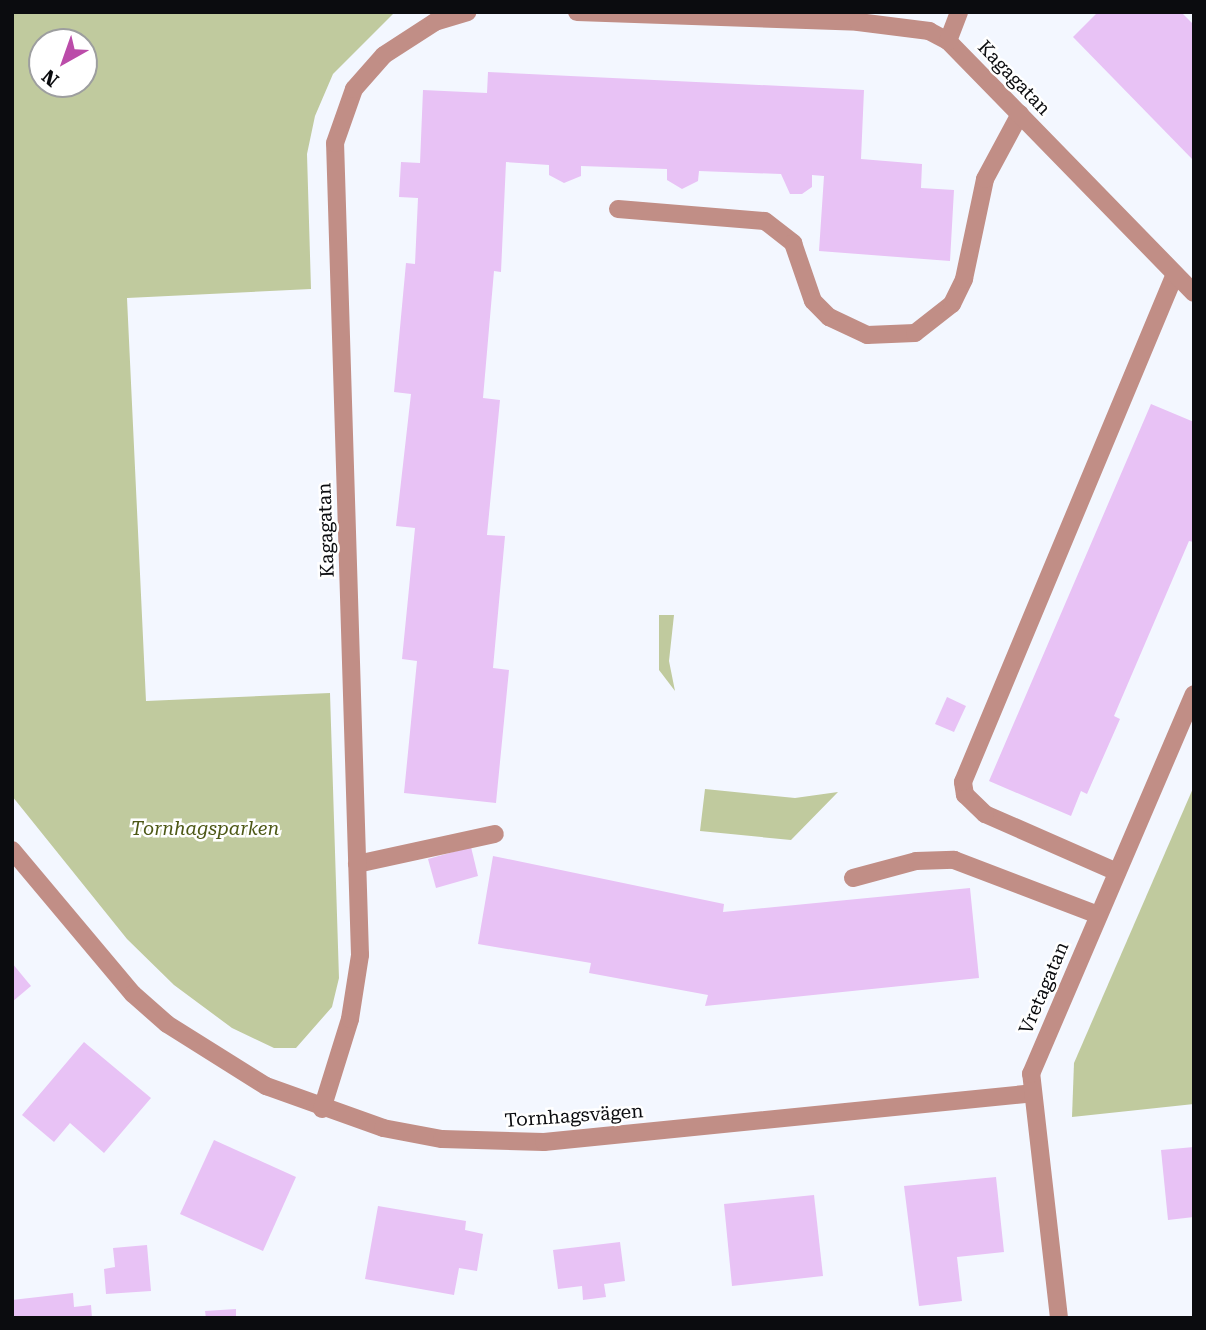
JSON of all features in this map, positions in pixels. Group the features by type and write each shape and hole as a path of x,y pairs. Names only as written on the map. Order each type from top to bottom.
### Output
{"street":[{"name":"Kagagatan","path":"322,1109 350,1019 360,956 335,143 345,108 367,72 419,30 468,12"},
{"name":"Kagagatan","path":"577,12 907,26 948,41 1194,293"},
{"path":"948,41 959,12"},
{"path":"618,209 765,221 793,243 813,301 829,317 867,335 915,332 952,304 964,279 985,179 1020,114"},
{"path":"1117,872 985,814 965,795 962,782 1175,274"},
{"name":"Vretagatan","path":"1059,1318 1031,1074 1194,694"},
{"path":"357,864 495,834"},
{"name":"Tornhagsvägen","path":"12,850 133,995 167,1024 212,1056 322,1109 442,1139 544,1142 1033,1093"},
{"path":"853,878 916,861 954,860 1098,915"}],"green space":[{"name":"Tornhagsparken","path":"12,12 395,12 333,74 315,116 307,154 311,289 127,298 146,701 330,693 339,978 332,1007 296,1048 274,1048 232,1028 174,985 127,939 12,796"},
{"path":"659,615 674,615 669,661 675,691 659,670"},
{"path":"1194,786 1194,1104 1072,1117 1074,1063"},
{"path":"705,789 795,798 838,792 791,840 700,831"}],"building":[{"path":"1098,12 1181,12 1194,25 1194,161 1073,37"},
{"path":"488,72 864,90 861,159 922,164 921,188 954,190 950,261 819,251 824,176 812,175 812,187 802,194 790,194 781,174 699,171 698,181 682,189 667,180 667,169 581,166 581,176 564,183 549,175 549,165 506,162 501,272 494,271 483,398 500,400 487,535 505,536 493,668 509,670 496,803 404,793 417,661 402,659 415,528 396,526 411,394 394,392 406,263 415,264 418,198 399,197 401,162 420,163 423,90 487,93"},
{"path":"1151,404 1194,422 1194,542 1189,541 1114,716 1120,719 1087,794 1081,791 1071,816 989,781"},
{"path":"947,697 966,706 954,732 935,724"},
{"path":"471,847 478,876 436,888 428,859"},
{"path":"493,856 724,904 723,912 970,888 979,978 705,1006 708,995 589,973 591,963 478,944"},
{"path":"12,963 31,986 12,1002"},
{"path":"84,1042 151,1098 104,1153 70,1123 54,1142 22,1115"},
{"path":"214,1140 296,1177 263,1251 180,1214"},
{"path":"1194,1147 1194,1217 1168,1220 1161,1150"},
{"path":"996,1177 1004,1252 957,1257 962,1301 919,1306 904,1186"},
{"path":"814,1195 823,1276 732,1286 724,1204"},
{"path":"378,1206 466,1221 465,1230 483,1234 477,1271 459,1268 454,1295 365,1279"},
{"path":"620,1242 625,1281 604,1284 606,1297 583,1300 582,1286 558,1289 553,1250"},
{"path":"147,1245 151,1291 106,1294 104,1269 115,1267 113,1248"},
{"path":"73,1293 74,1307 91,1305 92,1318 12,1318 12,1300"},
{"path":"236,1309 236,1318 206,1318 205,1311"}]}
